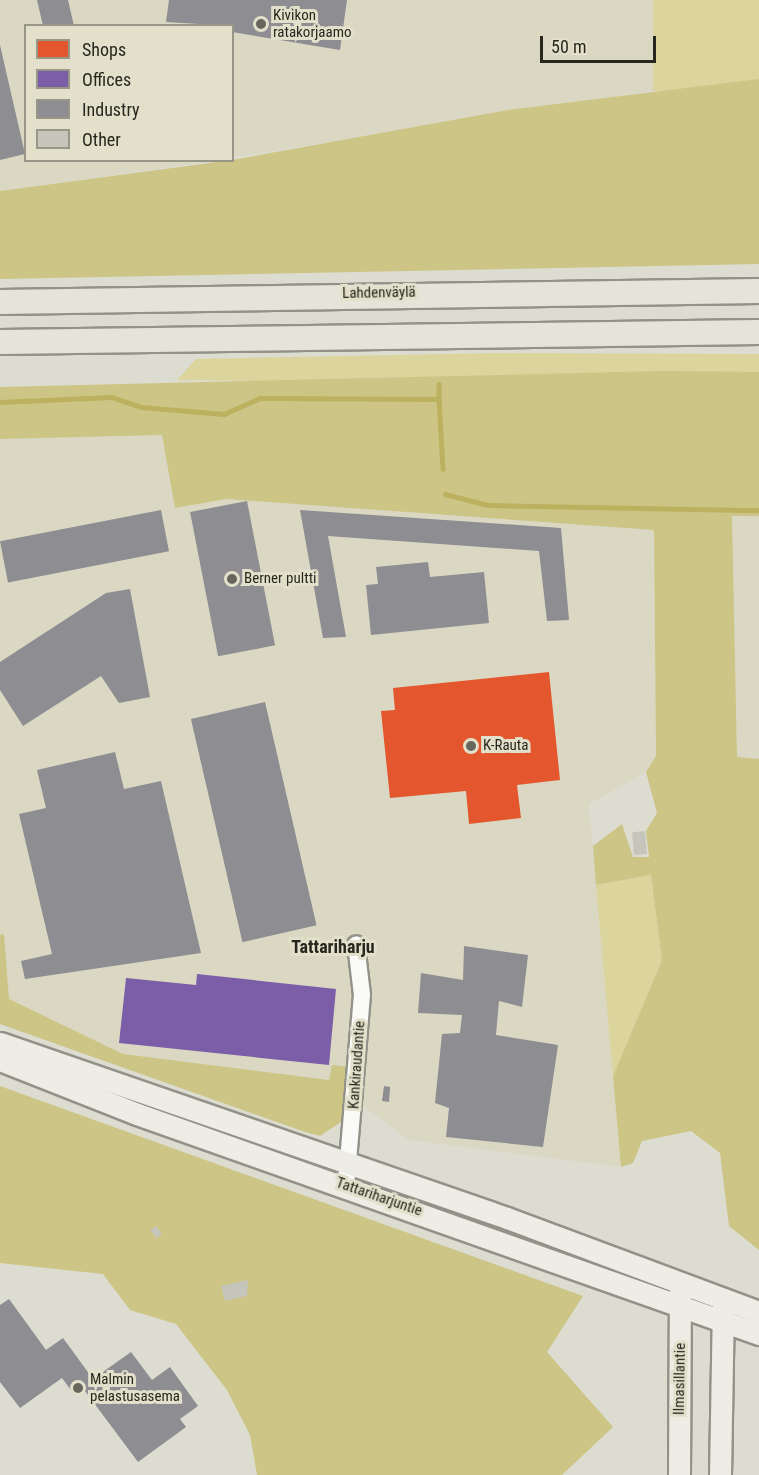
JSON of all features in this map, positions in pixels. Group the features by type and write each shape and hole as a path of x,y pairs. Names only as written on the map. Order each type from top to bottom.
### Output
{"highway":[{"name":"Lahdenväylä","path":"0,302 194,296 759,291"},
{"path":"0,342 196,337 759,332"}],"main road":[{"name":"Tattariharjuntie","path":"0,1043 759,1334"},
{"name":"Tattariharjuntie","path":"0,1060 680,1283 759,1312"},
{"name":"Ilmasillantie","path":"679,1475 680,1283"},
{"path":"720,1475 723,1298"}],"street":[{"name":"Kankiraudantie","path":"347,1175 362,995 356,944"}],"shaded area":[{"path":"0,0 653,0 653,91 234,157 234,24 24,24 24,162 207,162 0,191"},
{"path":"653,0 759,0 759,91 653,91"},
{"path":"759,79 759,264 0,279 0,191 217,162 234,162 234,160 508,110"},
{"path":"497,353 759,354 759,372 334,382 177,380 196,359"},
{"path":"660,371 759,372 759,516 732,516 737,757 759,759 759,1250 729,1226 720,1153 691,1131 642,1141 633,1163 621,1167 613,1076 662,960 651,875 596,885 593,846 622,824 633,857 649,857 646,831 657,813 646,772 656,756 654,530 226,499 175,508 162,435 0,439 0,387"},
{"path":"162,435 176,508 226,499 654,530 656,756 646,772 589,804 621,1167 409,1140 329,1080 123,1054 8,999 4,935 0,935 0,439"},
{"path":"732,515 759,516 759,759 737,757"},
{"path":"651,875 662,960 613,1076 596,885"},
{"path":"4,934 9,999 123,1054 329,1080 332,1065 349,1067 344,1120 320,1136 305,1132 0,1024 0,935"},
{"path":"0,1086 583,1296 547,1352 613,1427 562,1475 257,1475 250,1435 227,1390 176,1324 130,1310 103,1274 0,1263"}],"building: Shops":[{"name":"K-Rauta","path":"549,672 560,780 517,785 521,818 469,824 466,791 390,798 381,711 395,710 393,688"}],"building: Offices":[{"path":"197,974 336,989 329,1065 119,1043 126,978 196,985"}],"building: Industry":[{"path":"37,0 68,0 74,24 43,24"},
{"name":"Kivikon ratakorjaamo","path":"169,0 347,0 340,50 234,32 234,24 166,22"},
{"path":"0,45 24,154 0,160"},
{"name":"Berner pultti","path":"247,501 275,645 218,656 190,512"},
{"path":"161,510 169,551 8,583 0,541"},
{"path":"300,510 561,528 569,620 547,621 539,551 328,536 346,637 323,638"},
{"path":"428,562 430,577 484,572 489,623 371,635 366,585 378,584 376,567"},
{"path":"130,589 150,697 119,703 101,676 23,726 0,690 0,662 106,593"},
{"path":"265,702 317,925 242,942 191,719"},
{"path":"115,752 124,789 161,781 201,953 25,979 21,961 52,954 19,814 46,808 37,770"},
{"path":"464,946 528,955 522,1007 499,1001 496,1035 558,1045 543,1147 446,1137 449,1108 435,1103 442,1034 460,1033 462,1015 418,1013 421,973 463,980"},
{"path":"384,1086 390,1087 389,1102 382,1101"},
{"path":"9,1299 46,1350 63,1338 93,1379 131,1352 152,1380 170,1367 198,1406 180,1419 186,1427 138,1462 82,1387 73,1393 62,1378 20,1408 0,1382 0,1305"}],"building: Other":[{"path":"645,831 647,854 634,855 632,832"},
{"path":"156,1226 162,1234 156,1238 150,1230"},
{"path":"248,1280 247,1296 225,1301 221,1286"}],"waterway":[{"path":"439,384 439,399"},
{"path":"0,402 111,397 141,407 224,414 260,398 439,399 443,469"},
{"path":"445,494 488,505 759,510"}],"place":[{"name":"Kivikon ratakorjaamo","path":"261,24"},
{"name":"Berner pultti","path":"232,579"},
{"name":"K-Rauta","path":"471,746"},
{"name":"Malmin pelastusasema","path":"78,1388"}],"district":[{"name":"Tattariharju","path":"333,947"}]}
